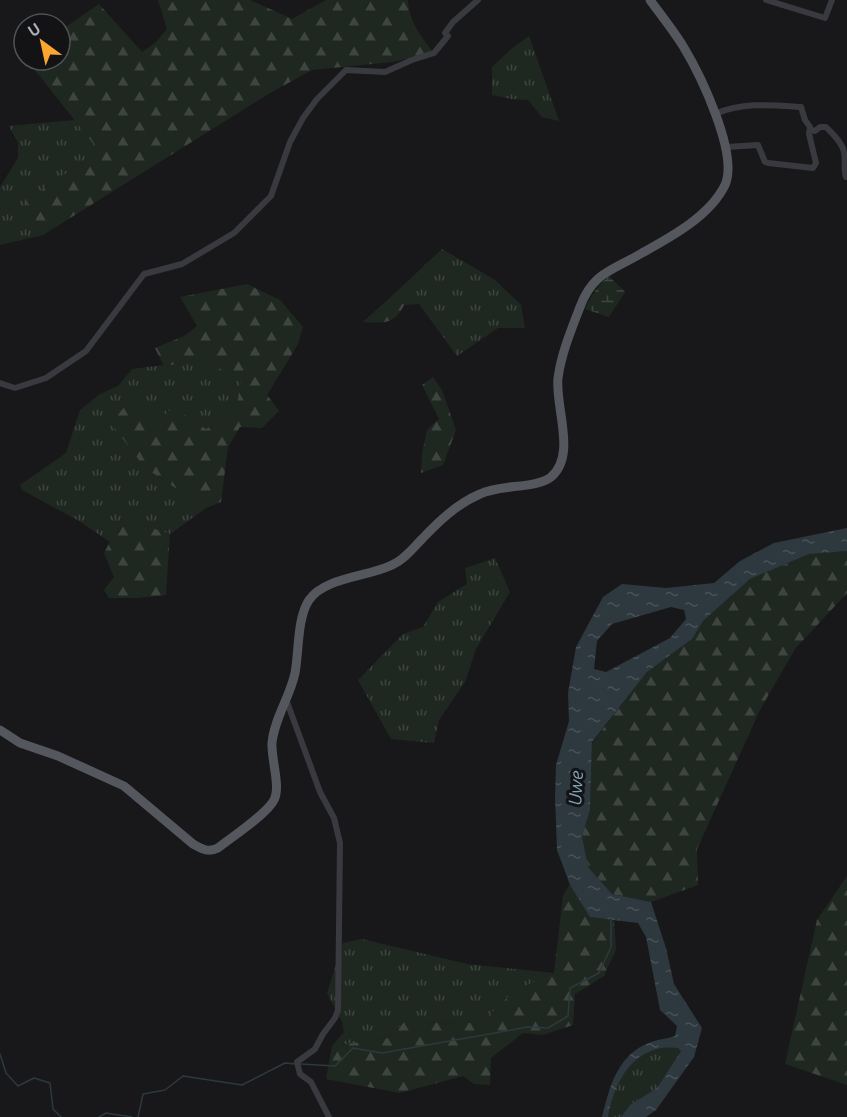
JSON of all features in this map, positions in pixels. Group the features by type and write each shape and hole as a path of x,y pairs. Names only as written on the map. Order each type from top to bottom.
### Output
{"main road":[{"path":"0,730 20,743 58,756 124,786 193,844 210,851 218,848 268,807 275,799 276,789 272,745 274,732 287,702 295,675 304,612 309,600 323,588 396,564 440,520 475,496 496,488 545,481 557,471 564,456 558,390 559,375 572,328 585,294 597,278 686,226 714,200 726,182 728,167 726,147 704,86 682,44 650,0"}],"street":[{"path":"0,383 15,388 46,378 86,351 144,274 182,264 234,233 271,196 290,142 303,118 317,99 346,69 385,72 434,53 448,36 446,33 453,21 478,0"},
{"path":"765,0 825,18 832,0"},
{"path":"715,114 726,109 753,104 801,107 810,127 816,163 813,168 765,162 758,145 726,147"},
{"path":"810,130 815,131 820,127 826,127 836,138 844,152 846,177"},
{"path":"287,702 320,792 339,833 341,853 337,950 338,1010 315,1049 298,1060 297,1064 300,1074 314,1085 329,1117"}],"green space":[{"path":"158,0 250,0 292,19 326,0 408,0 413,22 434,53 392,62 312,70 270,93 43,235 25,201 99,151 36,72 72,72 72,23 99,4 142,52 155,43 167,29"},
{"path":"529,36 559,121 542,117 528,100 492,95 492,67"},
{"path":"75,120 99,151 25,201 43,235 0,245 0,187 18,158 18,143 9,126"},
{"path":"442,249 495,280 521,305 525,328 498,328 457,356 419,304 404,305 394,294"},
{"path":"609,276 625,292 609,317 585,309 595,291"},
{"path":"247,284 280,300 303,327 298,344 267,395 279,411 262,428 240,427 228,447 221,502 206,508 145,468 111,423 131,399 158,421 173,407 206,429 236,411 241,380 204,360 164,366 155,348 184,336 197,326 180,297"},
{"path":"394,294 404,305 396,316 382,322 363,322"},
{"path":"204,360 242,380 236,411 206,429 173,407 145,468 206,508 170,534 134,522 116,530 110,542 79,521 22,490 20,485 66,453 80,410 100,394 118,386 132,369"},
{"path":"433,377 442,390 456,430 443,465 421,473 427,430 439,419 422,385"},
{"path":"134,522 170,534 166,595 109,598 104,590 114,577 104,553 116,530"},
{"path":"847,551 847,593 795,649 760,710 697,849 698,885 651,902 612,894 588,867 582,836 590,810 592,743 647,672 692,639 703,621 750,579 809,554"},
{"path":"495,558 510,592 476,649 465,682 439,720 434,743 391,739 358,680 403,634 423,627 438,602 467,584 465,568"},
{"path":"847,876 847,1085 785,1064 817,920"},
{"path":"570,884 590,917 614,920 616,949 604,976 575,994 573,1025 543,1035 523,1033 491,1058 490,1085 474,1084 463,1076 400,1093 326,1079 332,1046 389,1038 404,1022 481,1023 514,991 554,973 563,896"},
{"path":"362,939 467,964 554,973 514,991 481,1023 404,1022 389,1038 332,1046 344,1032 342,1022 327,993 343,943"},
{"path":"678,1048 681,1051 657,1088 630,1105 621,1117 608,1117 617,1086 622,1076 636,1060 657,1049"}],"water":[{"name":"Uwe","path":"847,528 847,551 809,554 750,579 703,621 692,639 647,672 592,742 590,810 582,836 588,867 612,894 651,902 666,948 674,984 702,1028 694,1057 656,1110 646,1117 621,1117 630,1105 657,1088 681,1051 678,1048 657,1049 636,1060 622,1076 617,1086 608,1117 602,1117 612,1082 623,1063 640,1047 675,1036 677,1026 660,1010 646,937 638,923 590,917 570,885 557,850 556,765 569,721 568,693 576,647 603,597 622,584 666,588 714,583 740,561 774,543","holes":["671,607 684,610 686,619 670,638 606,672 594,669 597,641 612,624"]}],"waterway":[{"path":"301,1064 335,1066 353,1048 382,1053 528,1027 548,1028 568,1016 570,988 599,973 611,947 611,918"},
{"path":"0,1054 6,1073 18,1086 34,1078 50,1083 53,1109 61,1117"},
{"path":"138,1117 143,1094 165,1090 183,1076 242,1085 285,1063 296,1064"},
{"path":"99,1117 106,1113 132,1117"}]}
